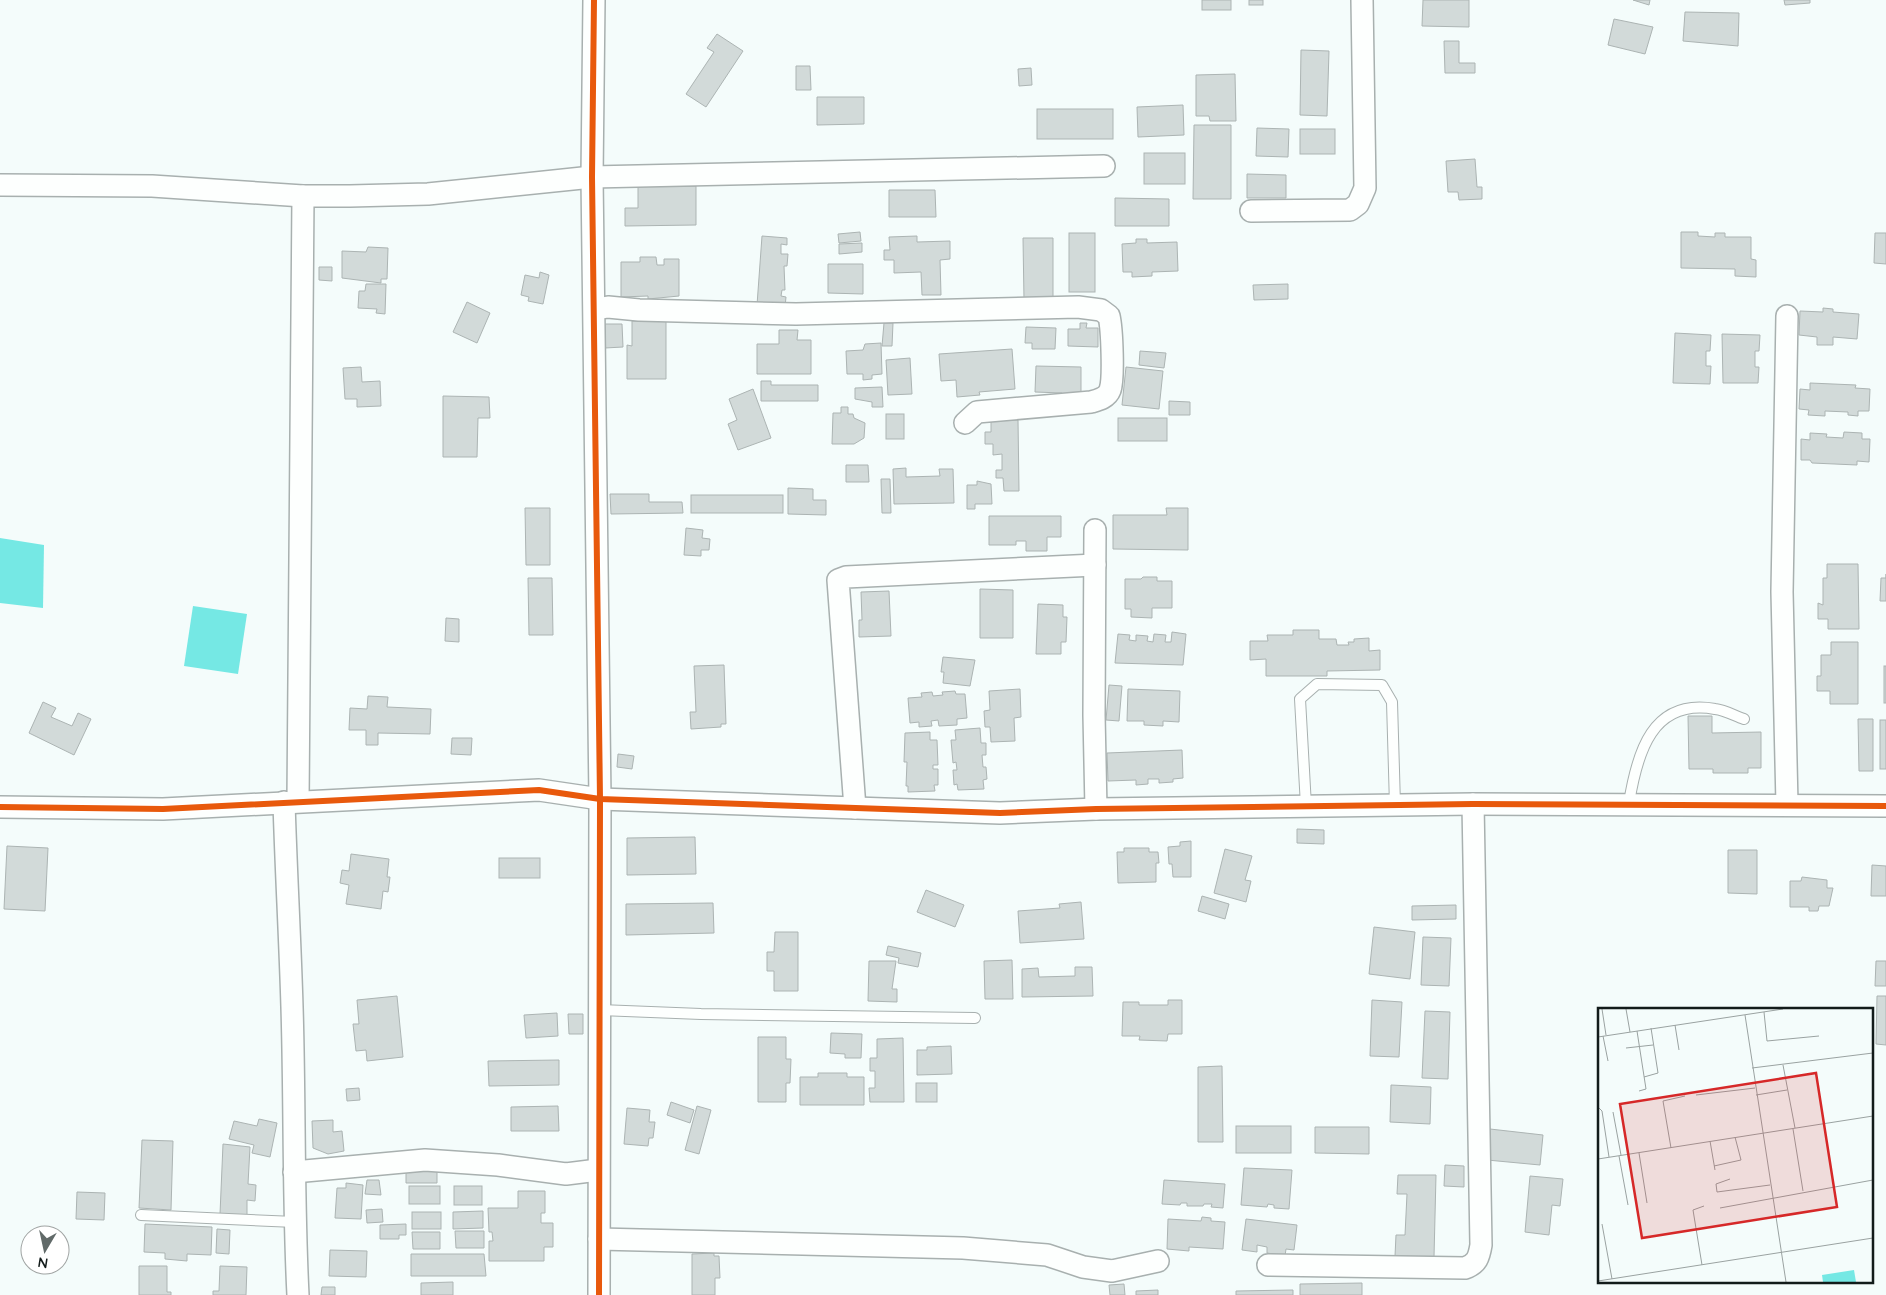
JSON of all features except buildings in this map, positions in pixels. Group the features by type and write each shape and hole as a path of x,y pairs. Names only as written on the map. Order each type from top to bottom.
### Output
{"street":[{"path":"594,0 592,177 596,309 600,799 599,1295"},
{"path":"1251,211 1350,210 1358,204 1365,188 1362,0"},
{"path":"0,185 152,186 303,196 428,194 592,177 1104,166"},
{"path":"298,1295 294,1222 292,1006 287,920 303,196"},
{"path":"596,309 608,307 796,314 1078,308 1101,310 1109,316 1113,332 1110,390 1103,399 1091,402 977,412 965,423"},
{"path":"1787,316 1782,592 1787,804"},
{"path":"1095,530 1096,809"},
{"path":"855,808 838,580 846,577 1095,565"},
{"path":"0,807 163,809 291,801 539,790 600,799 1000,813 1096,809 1473,804 1787,804 1886,806"},
{"path":"1268,1265 1465,1268 1473,1265 1479,1256 1481,1245 1473,804"},
{"path":"294,1172 426,1160 498,1165 566,1174 598,1170"},
{"path":"599,1239 963,1248 1047,1255 1083,1267 1112,1271 1158,1261"}],"lane":[{"path":"1306,806 1300,699 1317,684 1382,685 1392,702 1394,805"},
{"path":"1630,804 1634,772 1642,749 1656,728 1669,714 1682,708 1716,709 1744,719"},
{"path":"600,1010 701,1014 975,1018"},
{"path":"141,1215 294,1222"}],"water":[{"path":"0,538 44,545 43,608 0,603"},
{"path":"193,606 247,614 238,674 184,666"}],"cycle path":[{"path":"594,0 592,177 600,799 599,1295"},
{"path":"0,807 163,809 539,790 600,799 1000,813 1096,809 1473,804 1886,806"}]}
